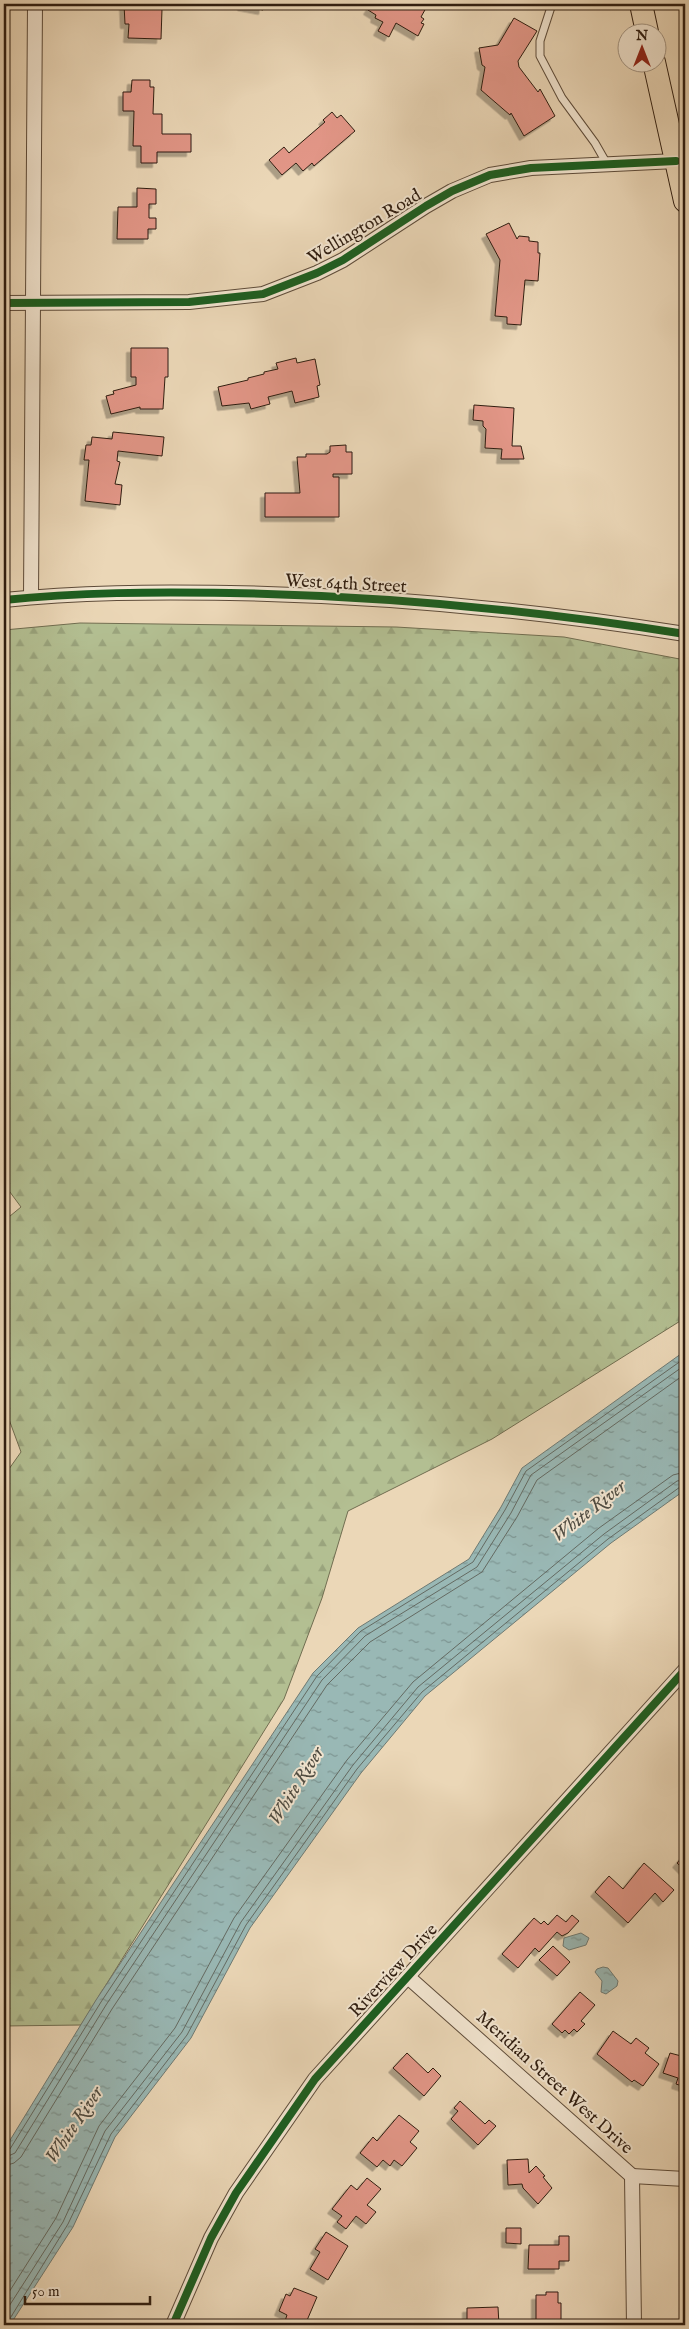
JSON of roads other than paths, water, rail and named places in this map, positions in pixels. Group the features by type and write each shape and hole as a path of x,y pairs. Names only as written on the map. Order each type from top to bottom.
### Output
{"main road":[{"path":"640,4 644,22"},
{"path":"656,72 685,201"}],"street":[{"path":"31,597 35,4"},
{"name":"Wellington Road","path":"4,303 197,302 263,294 334,264 452,191 490,175 531,168 676,161"},
{"name":"West 64th Street","path":"4,600 141,592 348,596 544,614 685,634"},
{"name":"Riverview Drive","path":"173,2325 211,2238 236,2193 299,2100 331,2059 408,1977 685,1670"},
{"name":"Meridian Street West Drive","path":"408,1977 632,2176 634,2325"},
{"path":"632,2176 685,2179"}],"lane":[{"path":"552,4 540,41 540,56 562,98 595,143 606,164"}],"water":[{"name":"White River","path":"685,1351 685,1490 611,1543 425,1696 361,1773 250,1928 191,2038 115,2137 73,2227 10,2325 4,2325 4,2150 96,2000 313,1673 358,1628 469,1559 522,1468"},
{"path":"581,1933 589,1938 586,1945 569,1950 563,1946 564,1938"},
{"path":"603,1967 608,1968 618,1981 617,1986 606,1994 601,1992 602,1981 595,1972"}]}
